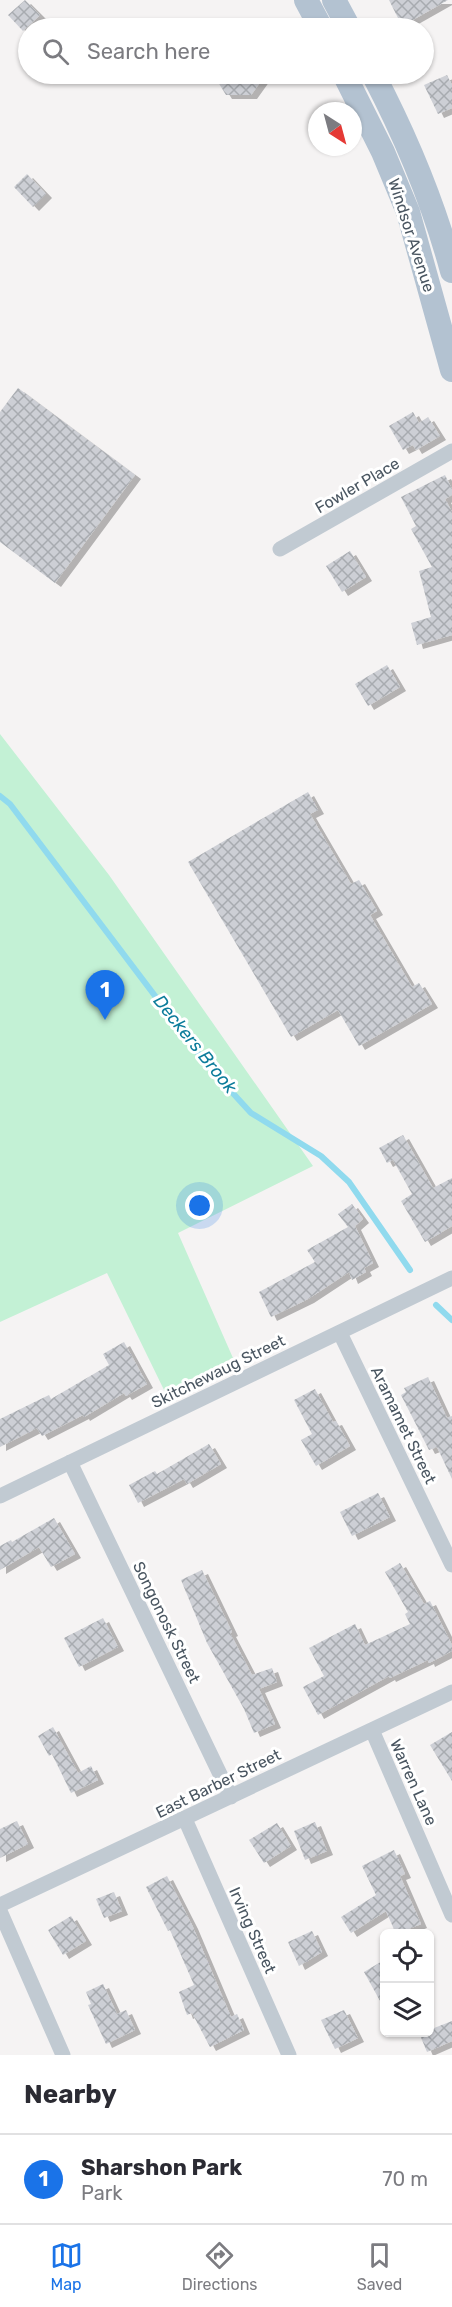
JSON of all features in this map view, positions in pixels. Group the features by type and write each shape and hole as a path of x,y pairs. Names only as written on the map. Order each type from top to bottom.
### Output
{"main road":[{"path":"306,0 316,18"},
{"path":"334,0 344,18"},
{"name":"Windsor Avenue","path":"349,84 401,193 448,335 452,370"},
{"name":"Windsor Avenue","path":"378,84 434,207 452,271"}],"street":[{"name":"Fowler Place","path":"280,549 452,451"},
{"name":"Skitchewaug Street","path":"0,1496 452,1278"},
{"name":"Aramamet Street","path":"340,1333 452,1565"},
{"name":"Songonosk Street","path":"70,1462 231,1797"},
{"name":"East Barber Street","path":"0,1905 452,1692"},
{"name":"Warren Lane","path":"372,1730 452,1914"},
{"name":"Irving Street","path":"185,1819 289,2055"},
{"path":"0,1911 63,2055"}],"green space":[{"path":"0,734 109,875 313,1166 178,1233 233,1358 165,1392 107,1273 0,1322"}],"building":[{"path":"25,0 40,15 37,18 18,18 18,26 8,15"},
{"path":"389,0 448,0 416,18 398,18"},
{"path":"447,75 452,85 452,108 438,114 424,85 434,84 434,81"},
{"path":"219,84 259,84 251,95 226,95"},
{"path":"27,174 46,194 33,207 14,187"},
{"path":"18,388 135,475 55,583 0,542 0,412"},
{"path":"413,412 419,423 428,417 440,436 416,450 413,445 403,450 389,426"},
{"path":"445,475 452,489 452,495 445,499 452,512 452,635 417,645 411,623 431,617 419,571 432,567 411,529 416,526 401,497"},
{"path":"350,551 366,577 342,592 326,566"},
{"path":"387,665 400,687 368,706 355,684"},
{"path":"308,792 318,810 310,814 351,884 359,880 377,911 370,915 412,987 419,983 432,1004 359,1046 338,1010 291,1037 188,862"},
{"path":"403,1135 433,1188 452,1178 452,1226 425,1242 401,1201 412,1194 393,1160 387,1163 379,1148"},
{"path":"352,1204 363,1219 355,1226 373,1263 364,1268 366,1272 352,1280 349,1272 308,1299 271,1317 259,1292 315,1262 307,1250 348,1227 338,1214"},
{"path":"124,1342 147,1384 126,1396 124,1393 84,1417 83,1415 42,1436 37,1428 0,1447 0,1419 49,1395 51,1399 109,1365 103,1354"},
{"path":"428,1377 447,1418 452,1416 452,1479 437,1447 429,1450 401,1395 406,1392 404,1388"},
{"path":"315,1389 333,1422 336,1421 350,1446 316,1466 301,1440 312,1434 294,1400"},
{"path":"209,1444 221,1464 187,1484 184,1479 138,1503 129,1485 155,1471 157,1474"},
{"path":"378,1493 390,1517 352,1536 340,1512"},
{"path":"54,1518 75,1554 51,1567 39,1547 0,1570 0,1546 11,1540 12,1542"},
{"path":"400,1563 424,1604 430,1601 452,1645 452,1651 429,1663 428,1660 390,1678 389,1676 318,1715 303,1687 324,1676 309,1648 355,1624 365,1645 410,1624 405,1614 408,1612 385,1572"},
{"path":"202,1570 232,1632 230,1633 252,1675 272,1668 277,1682 259,1689 275,1724 254,1733 244,1709 207,1643 181,1580"},
{"path":"103,1618 118,1647 79,1667 64,1638"},
{"path":"53,1727 78,1773 91,1766 98,1780 71,1793 52,1754 49,1756 38,1736"},
{"path":"452,1732 452,1781 430,1745"},
{"path":"17,1821 28,1844 0,1858 0,1829"},
{"path":"315,1822 327,1851 305,1860 294,1831"},
{"path":"277,1823 291,1846 264,1863 249,1840"},
{"path":"394,1850 405,1874 400,1876 421,1924 408,1929 394,1929 386,1911 351,1933 341,1917 376,1895 362,1866"},
{"path":"167,1876 192,1925 231,2017 237,2014 244,2030 210,2047 192,2013 187,2015 179,1992 194,1985 170,1930 168,1931 146,1887"},
{"path":"114,1892 122,1911 104,1918 96,1899"},
{"path":"71,1916 86,1941 63,1955 48,1930"},
{"path":"312,1931 322,1952 299,1966 288,1942"},
{"path":"380,1962 380,2001 364,1972"},
{"path":"103,1984 117,2014 126,2010 135,2030 106,2044 88,2005 91,2004 86,1992"},
{"path":"344,2010 358,2038 335,2049 321,2020"},
{"path":"452,2021 452,2041 427,2052 421,2037 434,2037 434,2028"}],"waterway":[{"name":"Deckers Brook","path":"0,796 10,804 208,1066 251,1113 321,1156 349,1182 410,1270"},
{"name":"Deckers Brook","path":"436,1305 452,1320"}],"place":[{"name":"Sharshon Park","path":"105,1020"}]}
